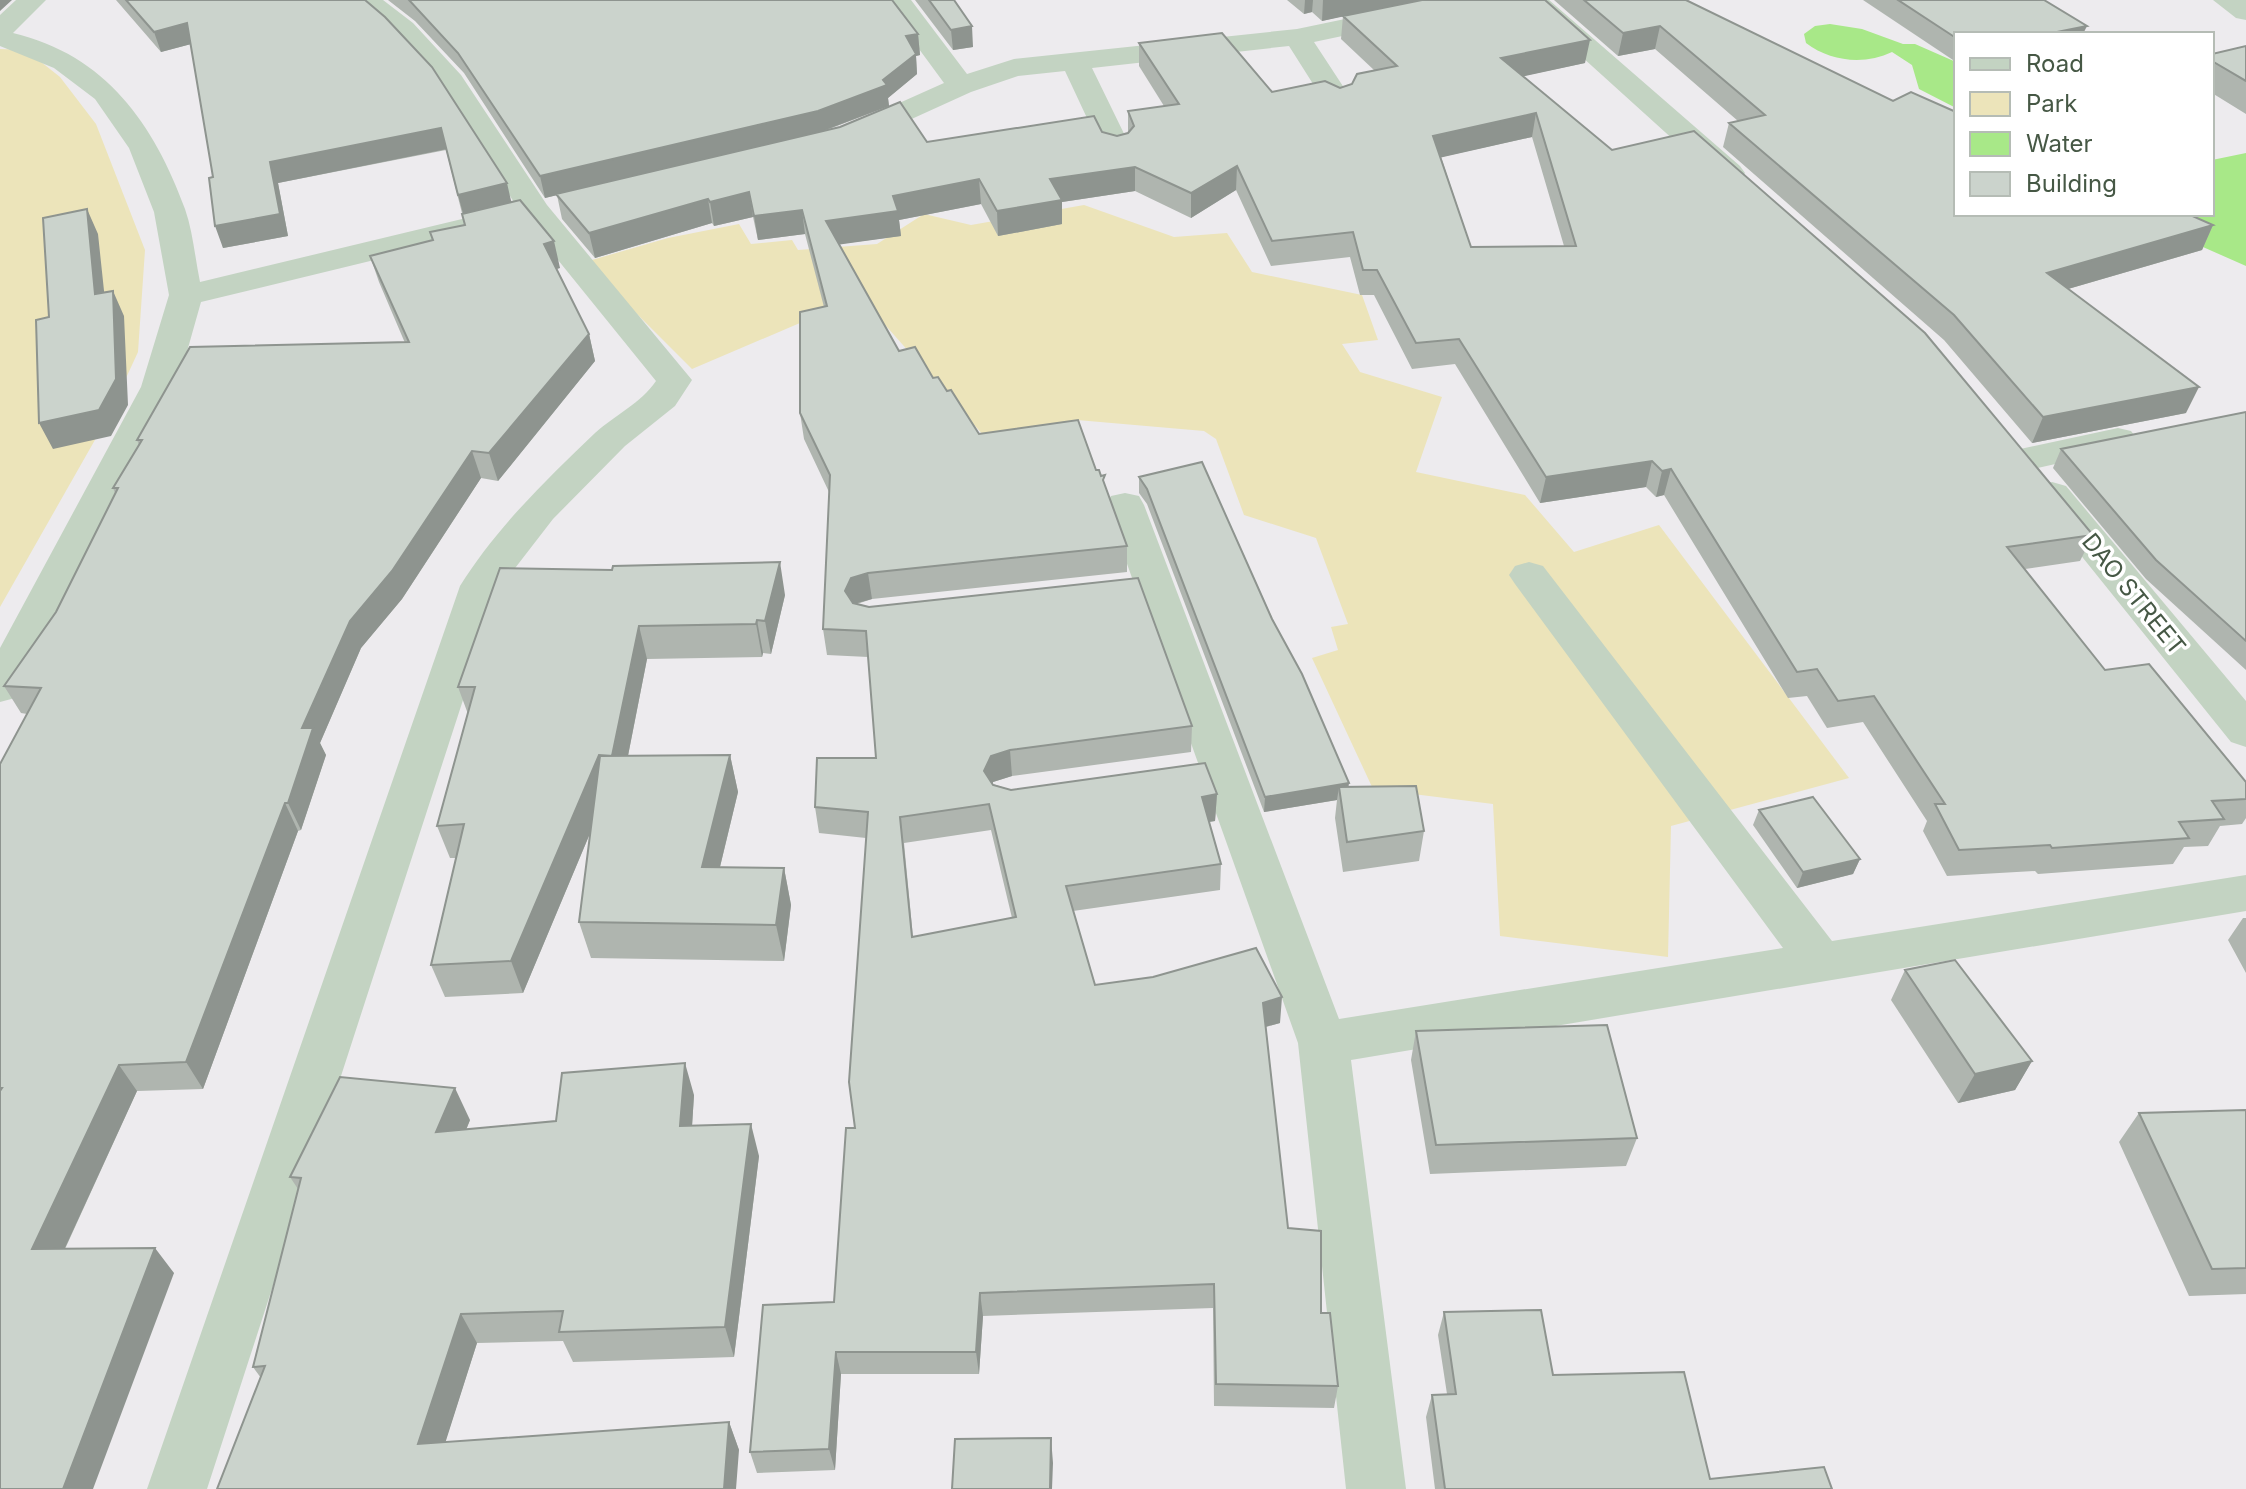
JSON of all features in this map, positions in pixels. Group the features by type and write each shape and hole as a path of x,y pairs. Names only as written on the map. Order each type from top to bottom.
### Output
{"street":[{"path":"0,30 32,0"},
{"path":"177,1489 480,586 539,510 612,438 662,398 674,380 551,207 451,81 403,29 366,0"},
{"path":"897,0 961,86"},
{"path":"815,146 876,126 961,86 1014,68 1297,37 1475,0"},
{"path":"1533,0 1752,193"},
{"path":"2227,0 2246,12"},
{"path":"1297,37 1337,100"},
{"path":"0,38 25,44 64,62 105,93 144,148 170,212 186,295 159,387 0,687"},
{"path":"1074,60 1116,148"},
{"path":"186,295 551,207"},
{"name":"DAO STREET","path":"2156,431 2014,448 2246,731"},
{"path":"1125,505 1139,587 1200,771 1323,1043 1376,1489"},
{"path":"1529,575 1821,962"},
{"path":"1323,1043 2246,893"}],"green space":[{"path":"0,49 26,50 60,77 96,124 145,250 138,352 108,417 0,607"},
{"path":"1084,205 1174,237 1227,233 1252,272 1362,295 1378,340 1342,344 1360,372 1442,397 1416,472 1525,495 1574,552 1659,525 1849,778 1671,826 1668,957 1500,936 1493,804 1373,789 1312,658 1338,650 1331,627 1348,624 1316,538 1244,515 1216,439 1204,431 1077,420 1047,442 993,446 878,317 814,317 692,369 585,262 668,238 739,224 751,244 792,240 798,250 877,244 924,214 971,225"}],"water":[{"path":"1830,24 1862,29 1903,44 1915,44 1954,61 1954,107 1919,89 1912,65 1892,52 1871,59 1848,60 1816,49 1806,43 1804,34 1815,26"},
{"path":"2246,153 2246,266 2144,221 2142,216 2214,216 2214,160"}],"building":[{"path":"126,0 365,0 432,67 507,183 458,195 441,128 270,162 280,214 215,226 209,178 213,177 187,23 154,32"},
{"path":"409,0 892,0 918,34 906,36 916,54 883,80 887,85 818,111 540,176 458,53"},
{"path":"929,0 954,0 972,26 951,30"},
{"path":"1422,0 1545,0 1590,40 1501,58 1612,150 1694,131 1925,333 2093,535 2007,547 2105,670 2149,664 2246,782 2246,799 2212,801 2224,819 2179,822 2189,838 2052,848 2050,845 1959,850 1935,804 1945,804 1874,696 1838,701 1817,669 1797,672 1671,469 1662,471 1652,461 1546,477 1459,339 1416,343 1377,270 1363,270 1353,232 1272,241 1237,166 1191,193 1135,167 1050,179 1062,200 997,211 979,179 893,196 898,211 826,221 899,351 915,347 933,378 938,377 947,391 951,390 979,434 1078,420 1096,470 1101,476 1105,475 1103,480 1127,546 868,573 851,578 845,591 853,603 869,607 1138,578 1192,726 1010,750 991,756 984,771 993,785 1011,790 1205,763 1217,794 1202,797 1221,864 1066,886 1095,985 1153,977 1256,948 1282,997 1263,1003 1288,1228 1321,1231 1321,1313 1330,1313 1338,1386 1216,1384 1214,1284 980,1293 976,1352 836,1352 829,1449 750,1452 763,1305 834,1302 846,1128 855,1128 849,1082 868,812 815,807 817,758 876,758 866,631 823,629 830,475 800,413 800,312 827,306 802,210 754,216 749,192 710,202 708,199 589,233 556,194 840,127 900,102 927,142 1094,116 1102,132 1117,136 1128,133 1134,126 1128,111 1179,104 1139,43 1222,33 1272,92 1325,81 1340,88 1352,84 1357,74 1397,66 1343,16","holes":["1536,113 1576,246 1471,247 1433,136","989,804 1016,917 912,937 900,817"]},
{"path":"1584,0 1686,0 1893,101 1911,92 1954,111 1954,216 2193,216 2213,225 2047,273 2199,387 2043,417 1954,315 1729,123 1765,115 1660,26 1623,33"},
{"path":"1898,0 2044,0 2087,26 2057,32 1954,32 1954,37"},
{"path":"2246,46 2246,81 2214,62 2214,54"},
{"path":"520,200 554,241 544,244 589,334 489,453 472,451 392,571 350,621 302,728 313,728 288,803 285,803 186,1062 119,1065 32,1249 155,1248 63,1489 0,1489 0,764 41,688 4,686 56,612 118,488 113,488 142,440 137,440 190,347 409,342 370,256 433,240 430,232 465,225 462,214"},
{"path":"87,209 95,294 113,291 116,379 99,410 39,423 36,320 49,317 43,218"},
{"path":"2246,412 2246,641 2156,560 2061,449"},
{"path":"1202,462 1272,619 1302,674 1349,783 1265,797 1147,489 1139,477"},
{"path":"780,562 765,621 757,620 756,624 639,626 612,756 599,755 511,961 431,965 464,824 437,826 475,687 458,687 500,568 612,570 613,566"},
{"path":"730,755 702,867 784,868 776,925 579,922 600,756"},
{"path":"1416,786 1424,831 1347,842 1339,787"},
{"path":"1813,797 1860,859 1803,872 1759,810"},
{"path":"1955,960 2032,1061 1975,1074 1905,970"},
{"path":"1607,1025 1637,1138 1436,1145 1416,1031"},
{"path":"685,1063 680,1126 751,1124 725,1327 559,1332 563,1311 461,1314 418,1444 729,1422 724,1489 217,1489 265,1366 253,1367 301,1178 290,1177 340,1077 455,1088 436,1132 556,1121 562,1073"},
{"path":"2246,1110 2246,1268 2212,1269 2139,1113"},
{"path":"1541,1310 1553,1375 1684,1372 1710,1479 1824,1467 1832,1489 1445,1489 1432,1395 1456,1394 1444,1312"},
{"path":"1051,1438 1050,1489 952,1489 955,1439"}]}
